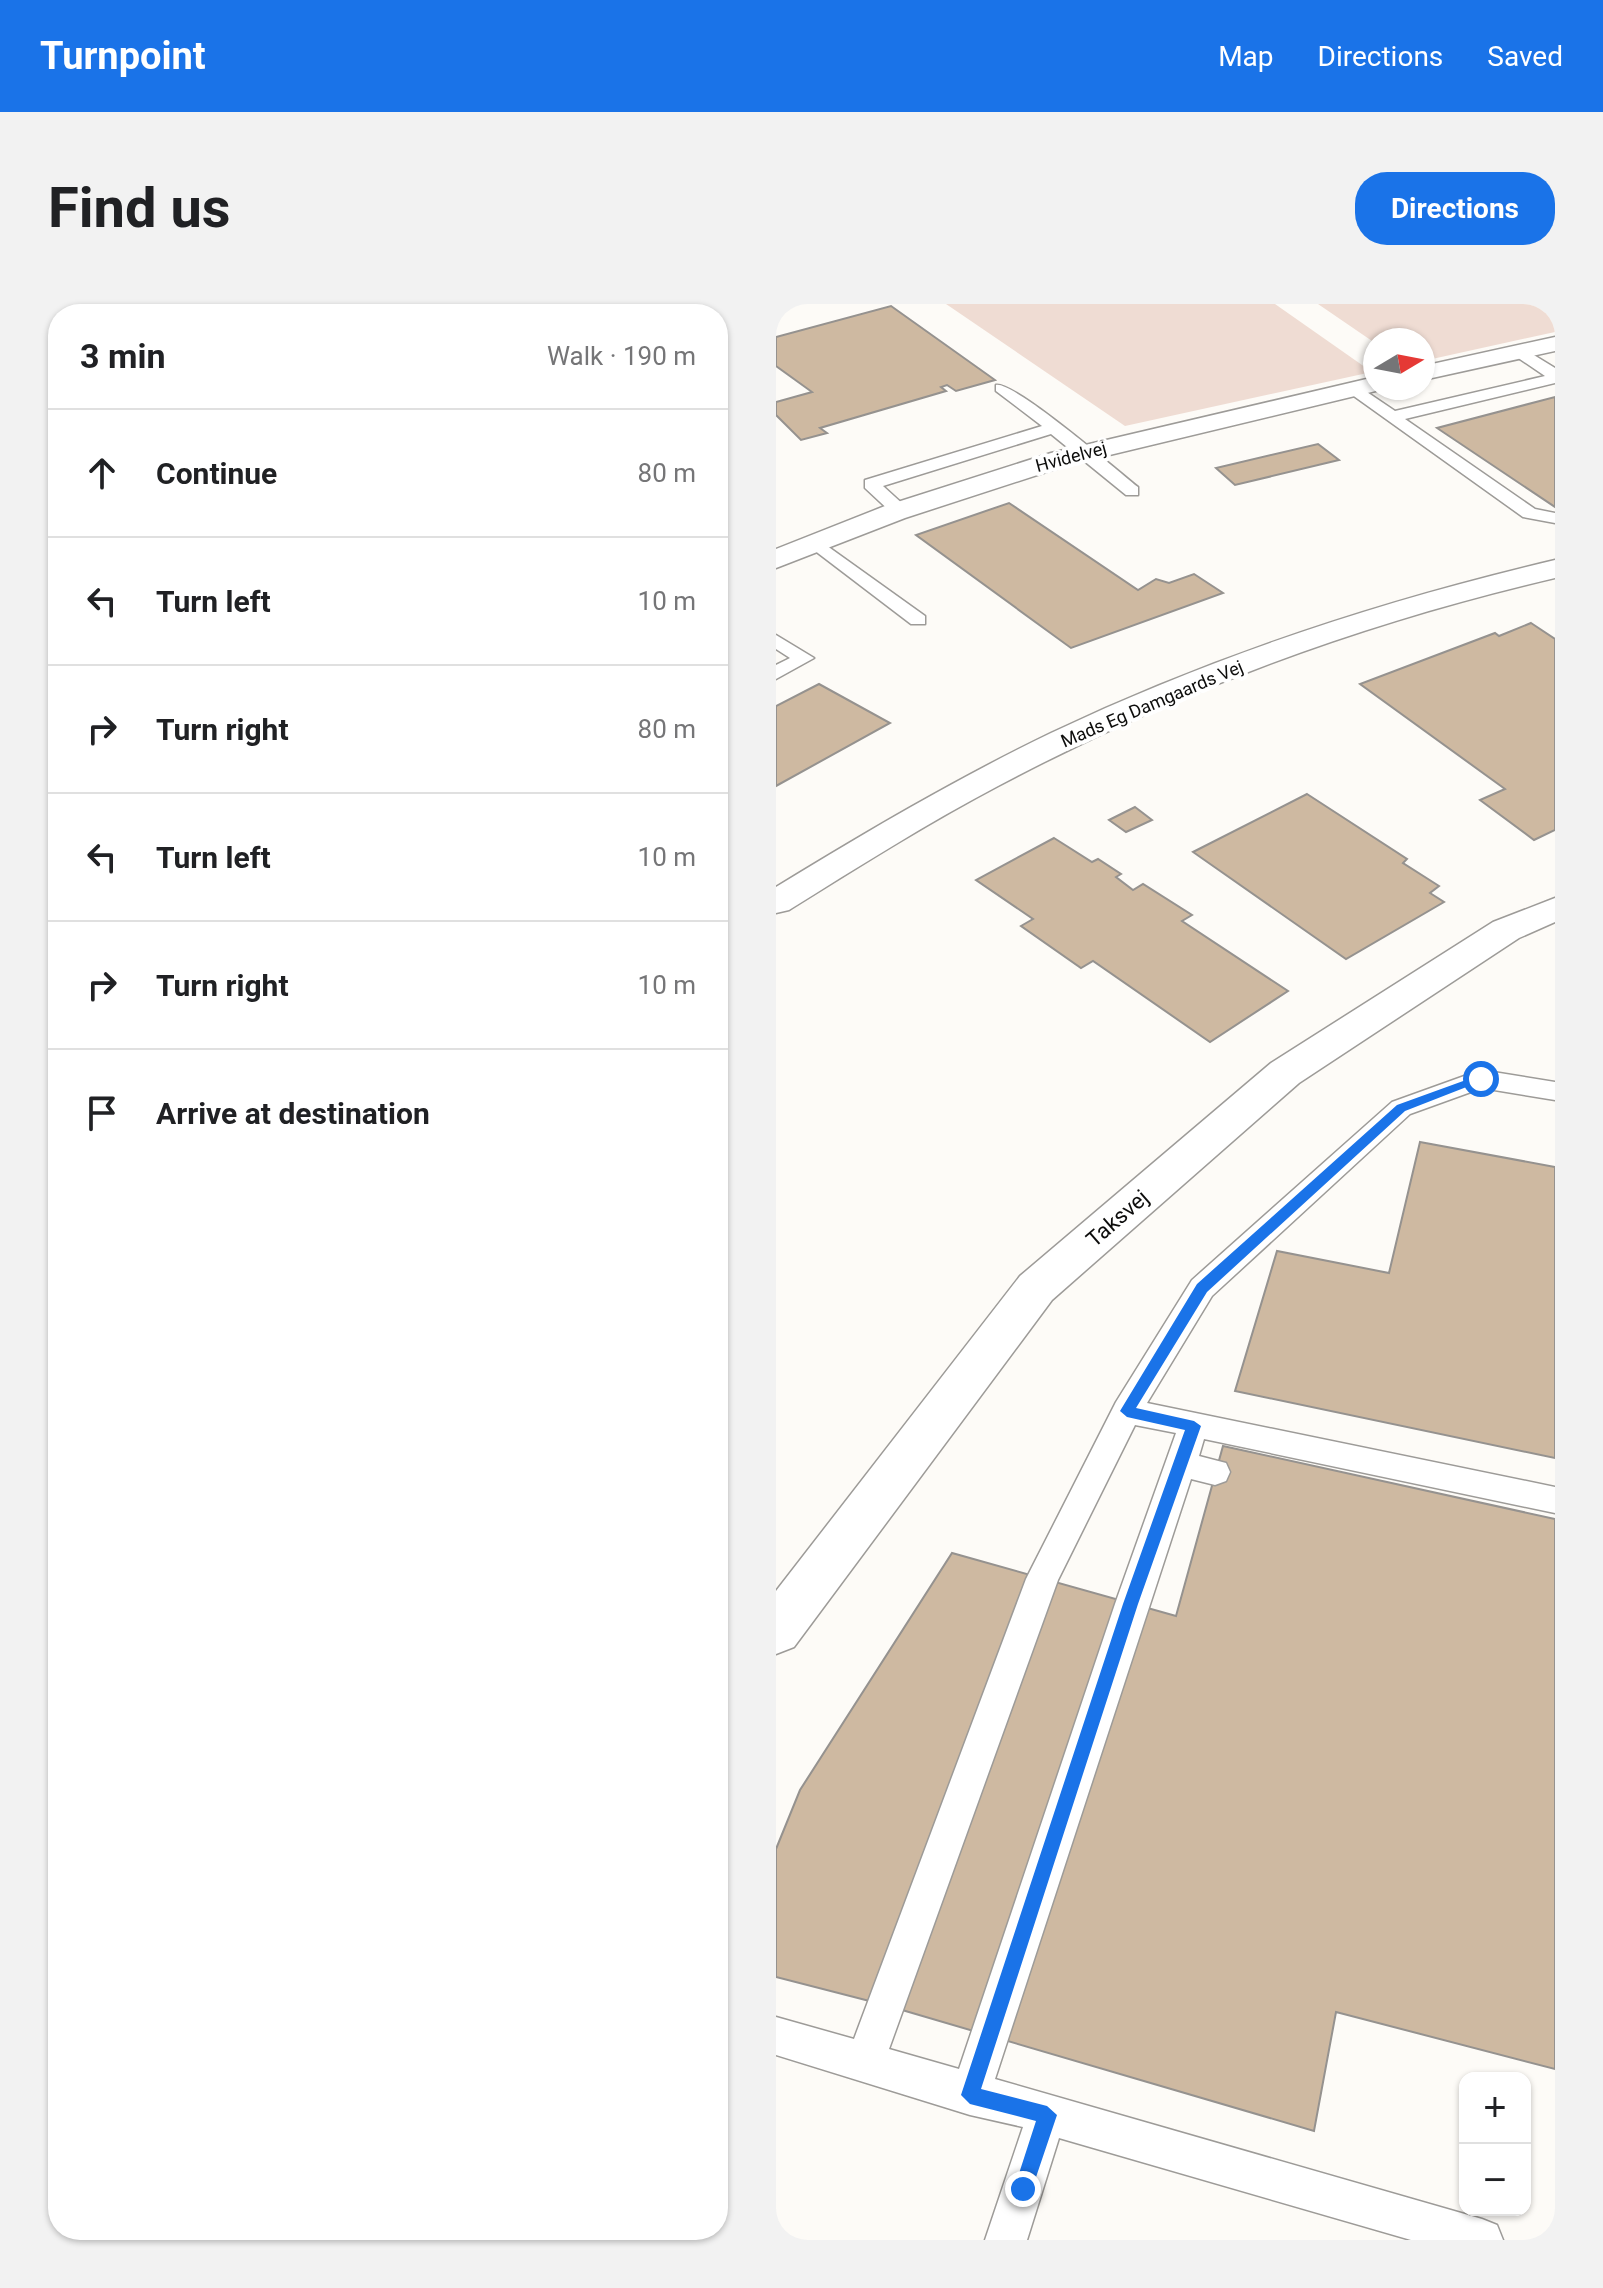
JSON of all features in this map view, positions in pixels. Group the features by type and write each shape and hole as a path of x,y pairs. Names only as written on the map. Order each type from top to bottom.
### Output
{"street":[{"path":"1435,370 1555,344"},
{"name":"Hvidelvej","path":"776,559 899,510 1083,453 1363,387"},
{"name":"Mads Eg Damgaards Vej","path":"776,902 912,819 1059,742 1163,696 1408,606 1555,569"},
{"name":"Taksvej","path":"776,1631 1036,1288 1285,1073 1506,930 1555,909"}],"lane":[{"path":"1519,352 1555,376"},
{"path":"1392,417 1555,376"},
{"path":"1002,388 1132,491"},
{"path":"1376,400 1392,417 1529,513 1555,518"},
{"path":"899,510 871,484 1054,428"},
{"path":"816,543 918,620"},
{"path":"776,641 804,658 776,673"},
{"path":"864,2064 1042,1579 1127,1411 1202,1288 1401,1108 1481,1079 1555,1091"},
{"path":"1127,1411 1555,1500"},
{"path":"970,2095 1194,1426"},
{"path":"1180,1464 1215,1472"},
{"path":"776,2036 970,2095 1482,2240"},
{"path":"1006,2240 1047,2115"}],"shaded area":[{"path":"946,304 1275,304 1363,366 1363,374 1125,426"},
{"path":"1318,304 1555,304 1555,332 1435,358 1435,328 1363,328 1363,335"}],"building":[{"path":"891,306 995,380 956,391 947,385 941,387 946,391 820,428 827,433 801,440 776,415 776,402 812,392 776,366 776,337"},
{"path":"1555,397 1555,507 1437,428"},
{"path":"1318,444 1339,460 1235,485 1216,468"},
{"path":"1009,503 1138,590 1156,579 1169,583 1194,574 1223,593 1071,648 916,535"},
{"path":"1531,623 1555,639 1555,830 1534,840 1480,800 1505,789 1360,684 1495,633 1499,636"},
{"path":"819,684 890,723 776,786 776,706"},
{"path":"1307,794 1407,859 1403,863 1439,886 1430,893 1444,902 1346,959 1193,852"},
{"path":"1135,807 1152,820 1126,832 1109,820"},
{"path":"1054,838 1092,862 1098,859 1121,874 1116,877 1133,890 1143,884 1192,915 1182,921 1288,991 1210,1042 1093,961 1081,968 1021,926 1033,919 976,880"},
{"path":"1420,1142 1555,1167 1555,1458 1235,1391 1277,1251 1389,1273"},
{"path":"1223,1446 1555,1519 1555,2069 1336,2012 1314,2131 885,2005 776,1977 776,1849 800,1790 952,1553 1176,1616"}],"route":[{"path":"1023,2189 1047,2115 970,2095 1131,1604 1194,1426 1127,1411 1202,1288 1401,1108 1481,1079"}]}
